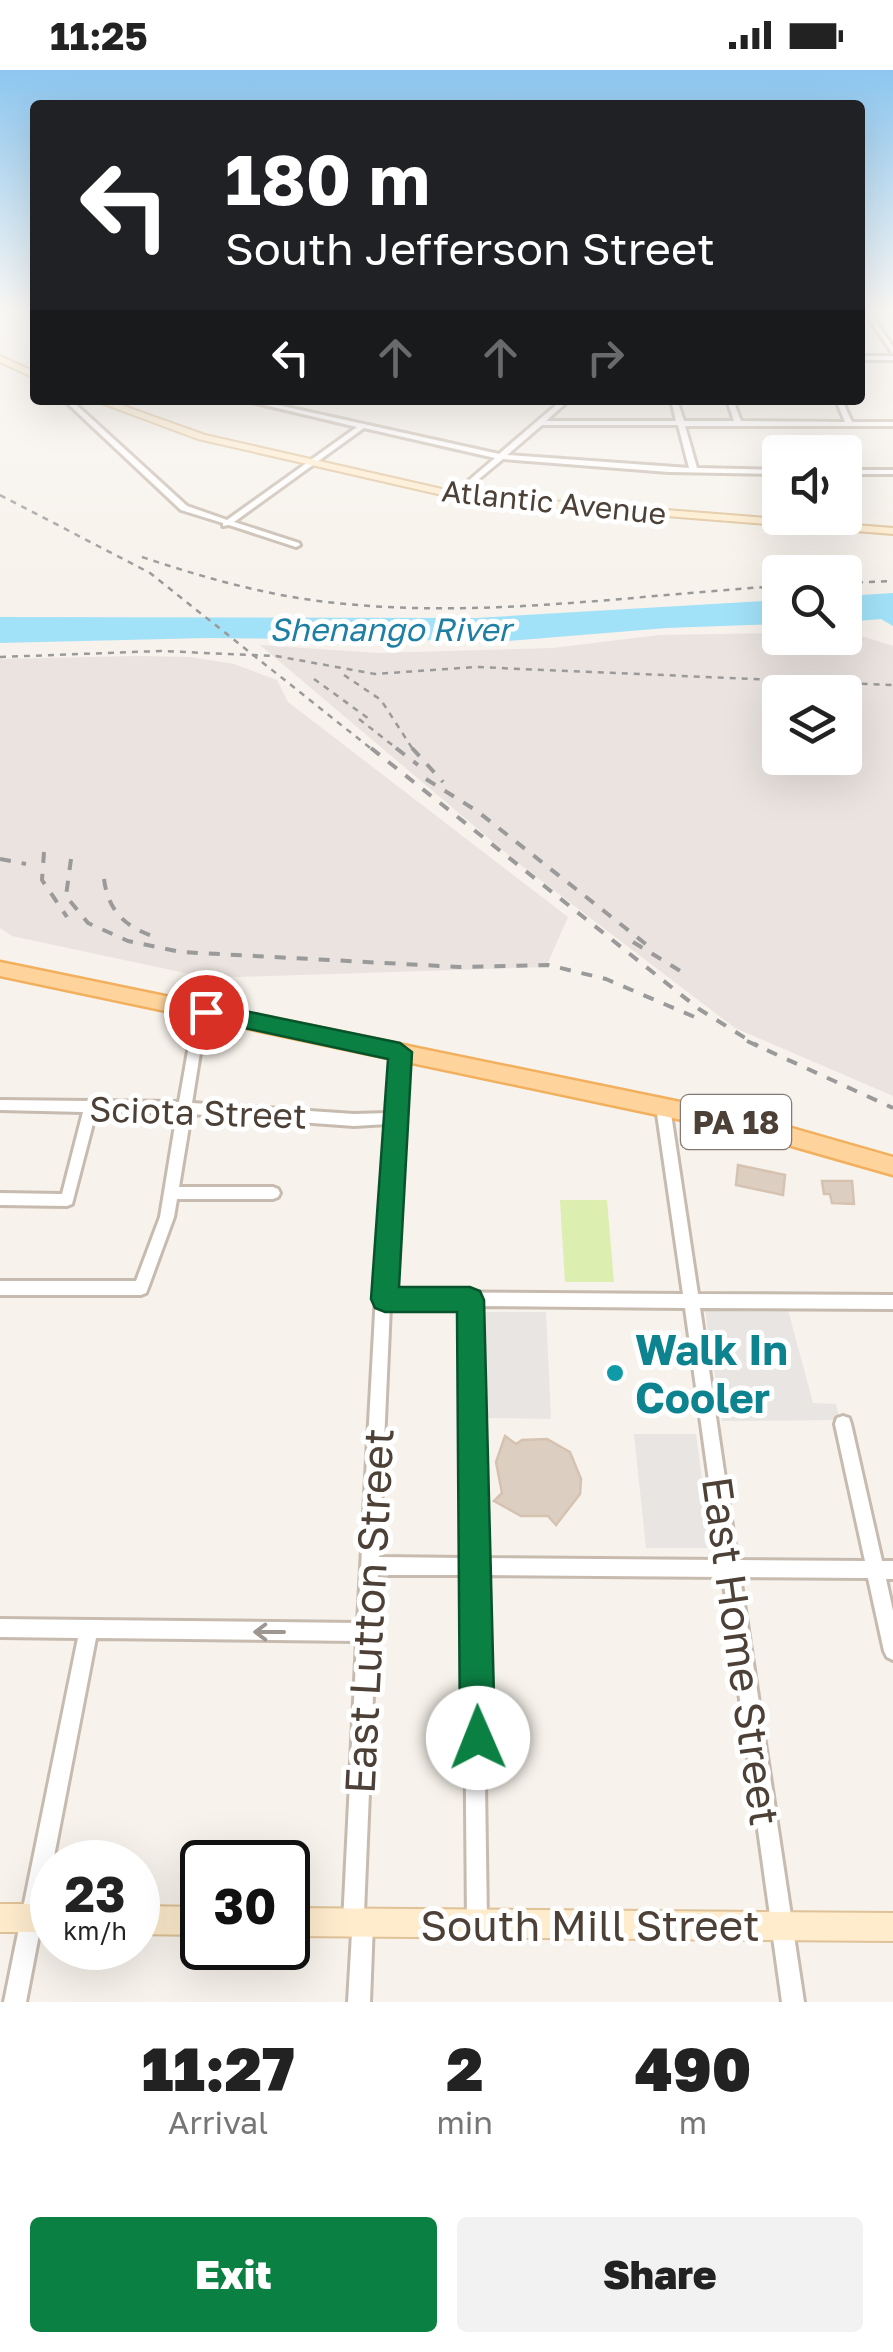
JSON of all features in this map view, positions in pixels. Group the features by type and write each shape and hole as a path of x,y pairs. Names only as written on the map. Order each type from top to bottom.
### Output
{"main road":[{"name":"PA 18","path":"0,969 663,1107 784,1134 893,1166"}],"street":[{"path":"72,405 178,504 296,546"},
{"name":"Atlantic Avenue","path":"112,405 202,437 456,496 893,531"},
{"path":"268,405 502,457 694,472 762,472"},
{"path":"456,496 561,405"},
{"path":"675,405 694,472"},
{"path":"732,405 738,423"},
{"path":"841,405 850,424"},
{"path":"544,423 893,424"},
{"path":"226,524 363,426"},
{"path":"862,472 893,472"},
{"path":"0,1288 141,1288 161,1239 197,1034 206,1012"},
{"name":"East Lutton Street","path":"360,2002 358,1923 366,1632 400,1052"},
{"name":"Sciota Street","path":"0,1106 185,1108 354,1120 396,1118"},
{"path":"0,1199 67,1200 90,1106"},
{"name":"East Home Street","path":"663,1107 793,2002"},
{"path":"171,1193 273,1193"},
{"path":"385,1299 893,1302"},
{"path":"470,1300 477,1924"},
{"path":"843,1424 884,1570 893,1650"},
{"path":"370,1566 884,1570"},
{"path":"0,1628 366,1632"},
{"path":"55,1840 89,1629"},
{"path":"0,1918 30,1918"},
{"name":"South Mill Street","path":"310,1922 893,1927"},
{"path":"15,2002 30,1955"}],"shaded area":[{"path":"762,633 762,655 862,655 862,636 893,646 893,1096 735,1028 518,863 260,645 378,653 553,648 659,635"},
{"path":"190,657 234,664 277,680 288,702 568,917 546,967 236,977 185,973 12,936 0,928 0,659"},
{"path":"788,1310 813,1403 836,1404 840,1420 722,1421 705,1311"},
{"path":"485,1312 546,1312 551,1419 487,1418"},
{"path":"634,1434 696,1434 711,1548 646,1548"}],"green space":[{"path":"560,1200 607,1200 614,1282 565,1282"}],"water":[{"path":"893,593 893,626 881,619 862,621 862,595"},
{"name":"Shenango River","path":"762,601 762,625 508,641 208,638 0,643 0,617 476,618"}],"building":[{"path":"738,1165 785,1175 783,1195 736,1185"},
{"path":"822,1181 852,1181 854,1204 832,1203 830,1194 824,1194"},
{"path":"505,1436 516,1444 547,1439 570,1452 581,1479 580,1494 556,1525 548,1516 521,1516 494,1501 502,1493 496,1462"}],"railway":[{"path":"0,495 150,573 253,655"},
{"path":"142,557 298,598 418,608 539,605 762,587"},
{"path":"862,582 893,581"},
{"path":"0,657 160,651 253,655"},
{"path":"253,655 375,674 476,667 893,685"},
{"path":"253,655 374,751"},
{"path":"344,675 381,700 412,748"},
{"path":"314,679 372,721"},
{"path":"359,719 400,751"},
{"path":"371,748 699,1009 758,1046"},
{"path":"396,748 418,765"},
{"path":"412,748 443,782"},
{"path":"426,779 477,811 647,945"},
{"path":"44,852 42,880 67,917"},
{"path":"0,859 26,864"},
{"path":"71,859 66,896 88,923 128,941 181,952 459,967 548,965 606,979 697,1018"},
{"path":"104,879 120,917 156,937"},
{"path":"633,942 682,972"},
{"path":"747,1041 893,1108"}],"place":[{"name":"Walk In Cooler","path":"615,1373"}],"route":[{"path":"206,1012 400,1052 385,1299 470,1300 478,1738"}]}
